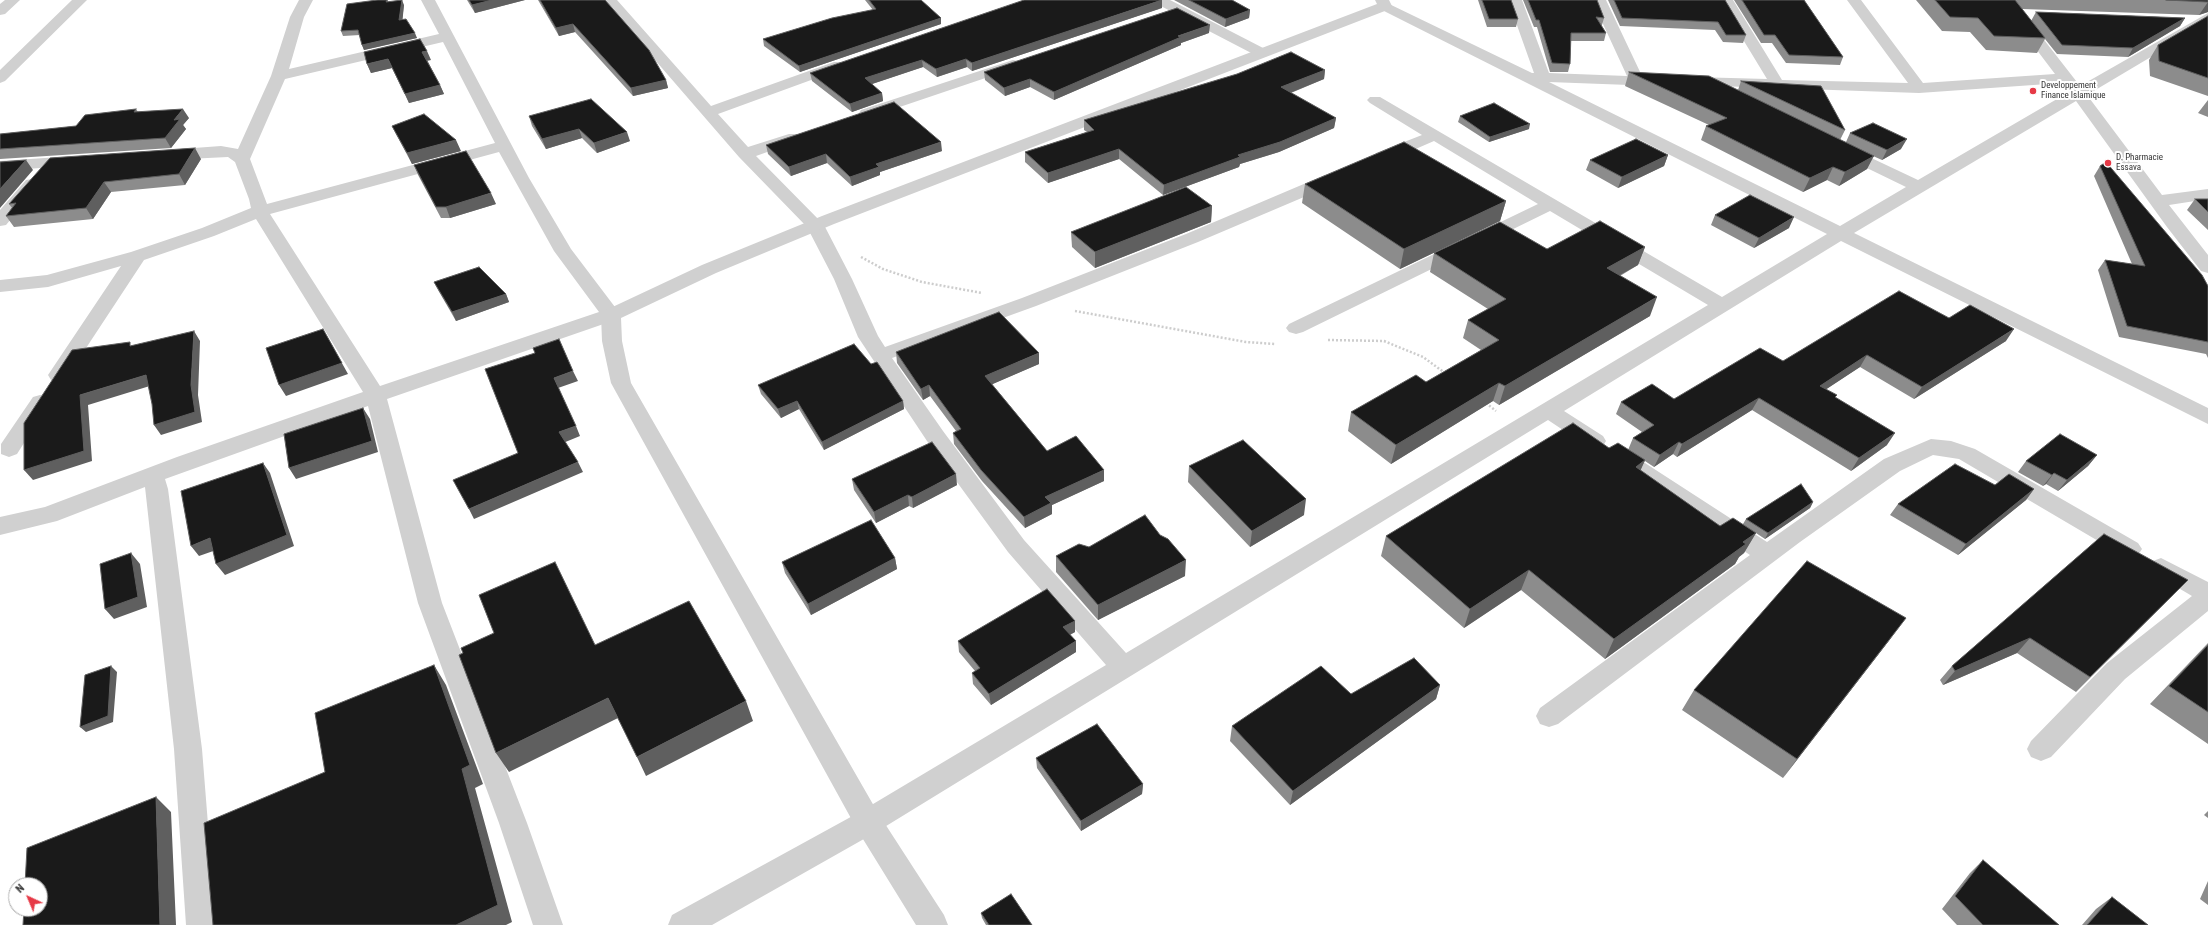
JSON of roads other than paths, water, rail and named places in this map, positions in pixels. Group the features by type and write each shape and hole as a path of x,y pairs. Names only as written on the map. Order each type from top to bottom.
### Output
{"street":[{"path":"0,11 16,0"},
{"path":"0,78 80,0"},
{"path":"242,159 279,76 297,17 306,0"},
{"path":"428,0 504,146 563,251 611,315 612,340 621,383 868,822 932,925"},
{"path":"610,0 745,154 815,225 843,279 868,337 935,436 1016,546 1123,667"},
{"path":"1160,0 1262,53"},
{"path":"1515,0 1535,77"},
{"path":"1599,0 1637,81"},
{"path":"1726,0 1778,85"},
{"path":"1854,0 1919,88"},
{"path":"2006,0 2024,14 2072,86 2173,223 2208,267"},
{"path":"0,526 48,515 376,396 611,315 709,269 815,225 1262,53 1384,3 1535,77 1840,233 2208,417"},
{"path":"1155,16 1178,9"},
{"path":"683,925 868,822 1547,410 1919,187 2072,86 2204,19"},
{"path":"2178,20 2204,19"},
{"path":"279,76 448,36"},
{"path":"708,112 855,59"},
{"path":"856,117 1027,59"},
{"path":"1535,77 1919,88 2072,86"},
{"path":"1704,83 1740,100"},
{"path":"1375,100 1722,305"},
{"path":"745,154 811,132"},
{"path":"1369,163 1435,135"},
{"path":"1826,142 1919,187"},
{"path":"0,286 48,281 137,256 208,232 260,211 504,146"},
{"path":"151,156 220,151 233,153 242,159 258,199 260,211 376,396 430,603 513,823 548,925"},
{"path":"0,166 90,160"},
{"path":"0,221 51,162"},
{"path":"881,356 1029,302 1192,238 1346,172"},
{"path":"2158,201 2208,194"},
{"path":"1296,328 1551,204"},
{"path":"3,454 137,256"},
{"path":"1547,410 1767,554"},
{"path":"1549,716 1767,554 1892,465 1931,447 1951,449 1967,454 2208,596 2116,671 2041,749"},
{"path":"153,476 157,489 188,749 200,925"}],"place":[{"name":"Developpement Finance Islamique","path":"2033,91"},
{"name":"D. Pharmacie Essava","path":"2108,163"}]}
